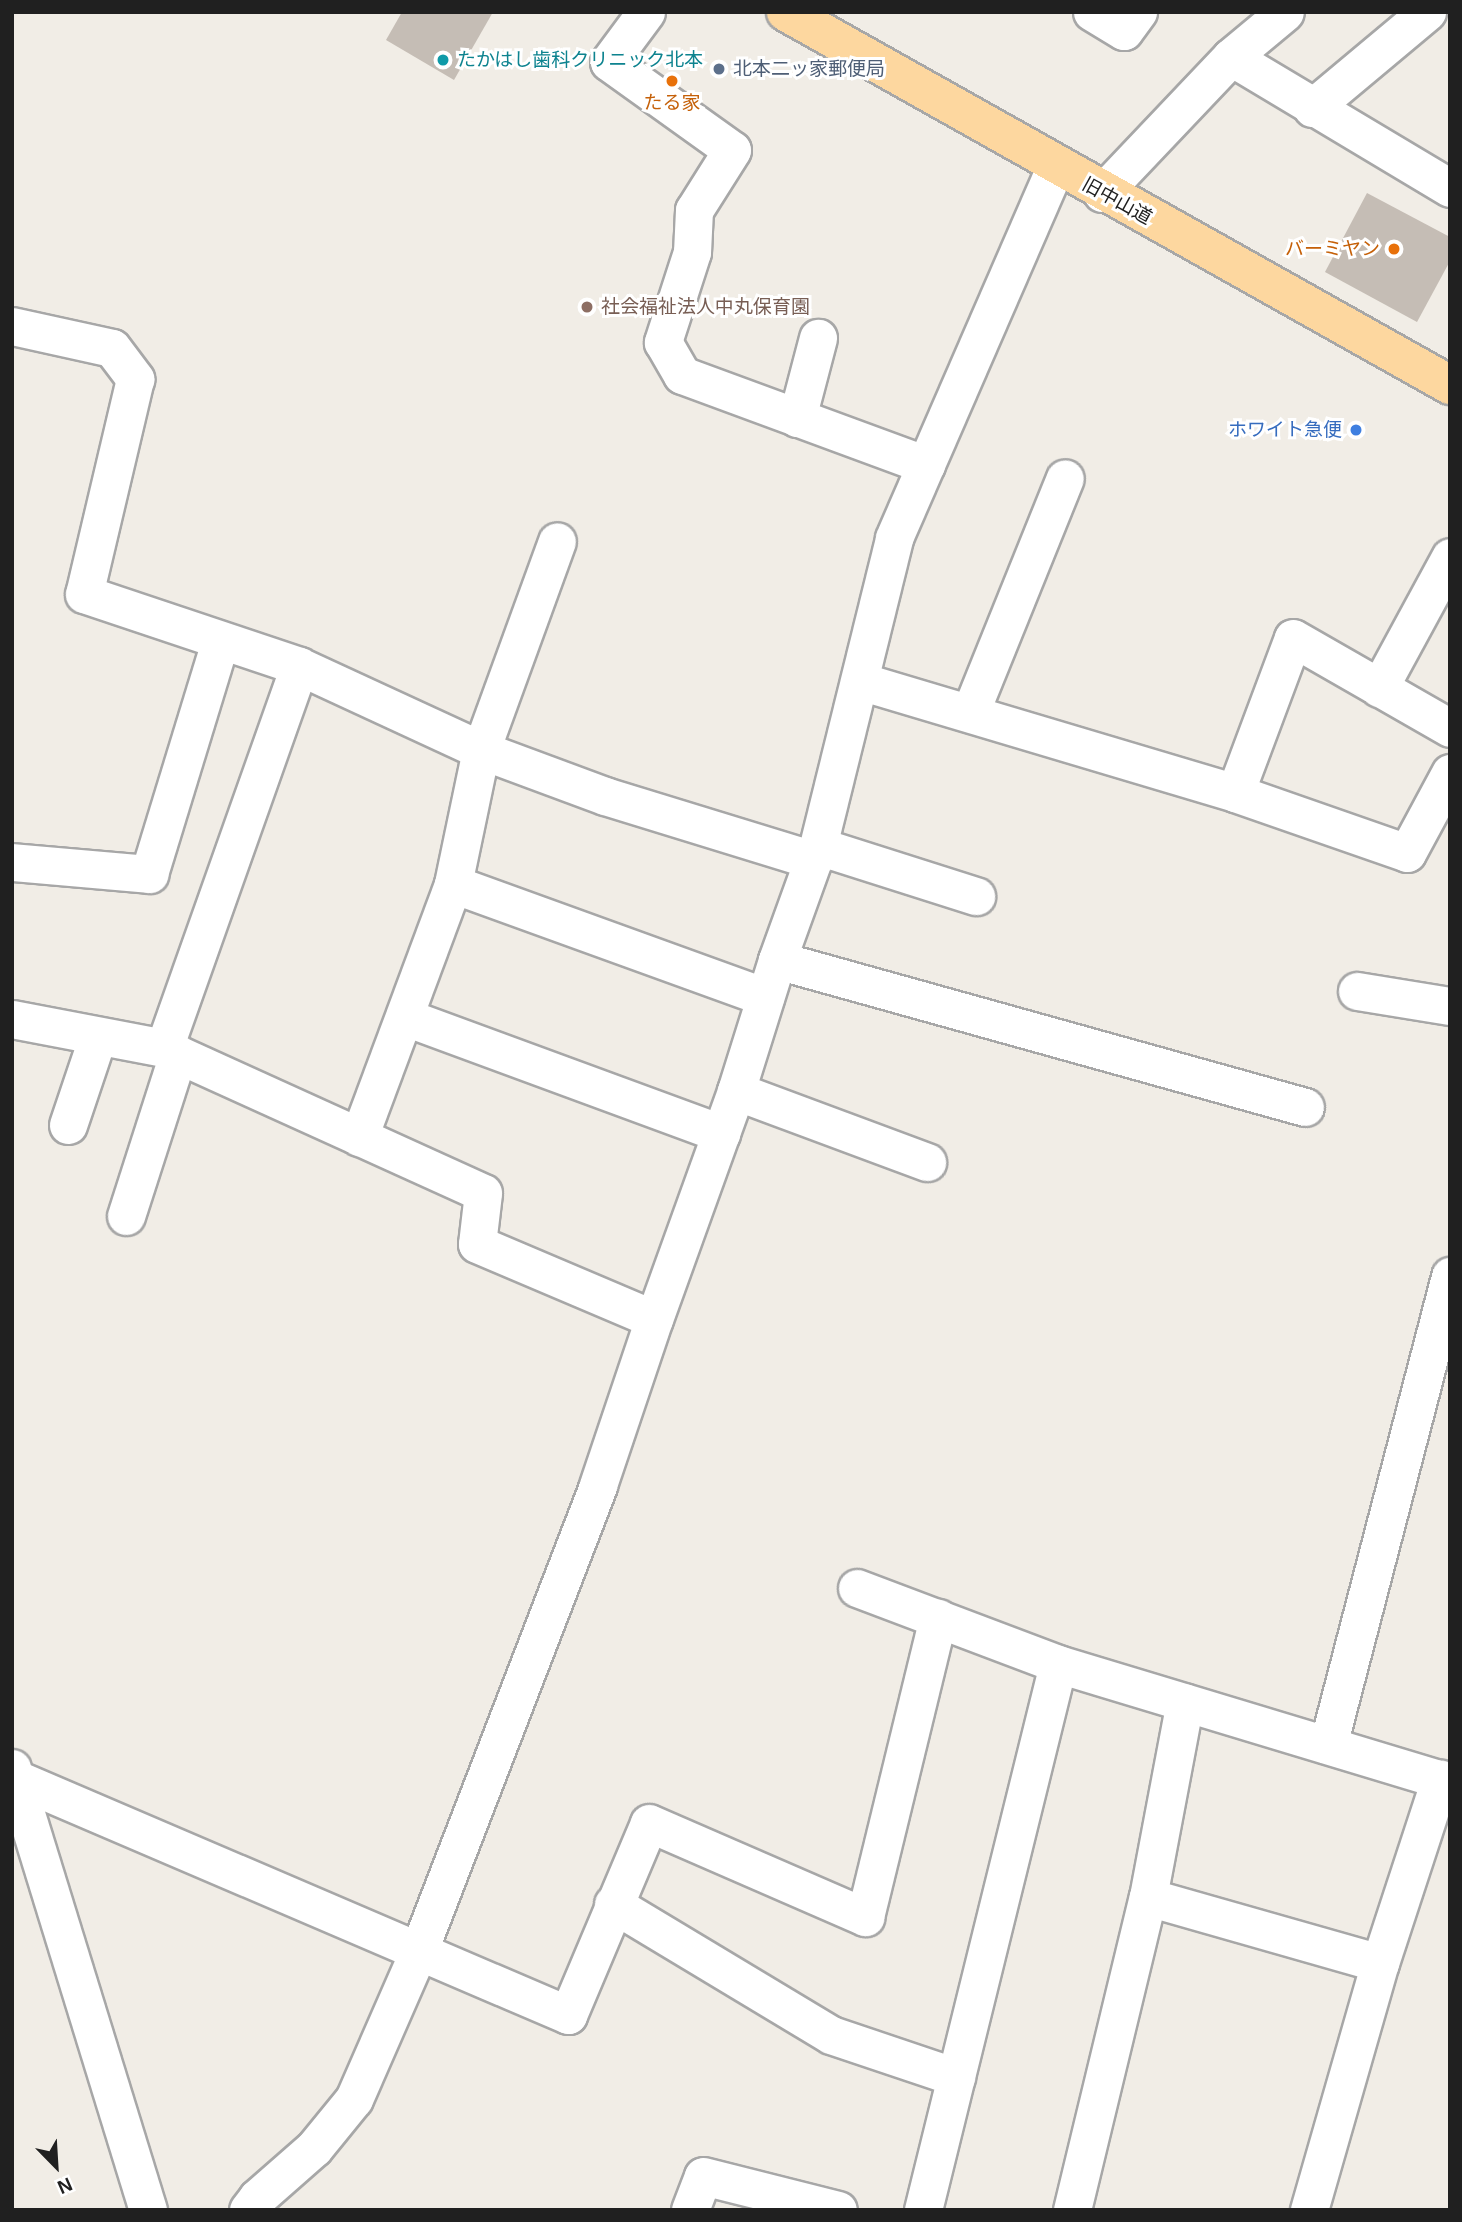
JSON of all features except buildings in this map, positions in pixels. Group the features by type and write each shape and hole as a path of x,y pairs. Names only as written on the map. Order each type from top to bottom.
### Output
{"main road":[{"name":"旧中山道","path":"786,12 1102,192 1450,385"}],"street":[{"path":"646,12 609,62 732,150 694,210 692,252 663,342 682,375 926,465"},
{"path":"1092,12 1124,31 1138,12"},
{"path":"1102,192 1231,57 1285,12"},
{"path":"1312,108 1427,12"},
{"path":"1231,57 1312,108 1447,184"},
{"path":"248,2210 257,2198 314,2148 354,2099 419,1950 598,1485 736,1091 777,960 816,853 894,538 1056,166"},
{"path":"12,326 112,348 135,379 84,594 220,642 299,666 481,750 605,796 976,895"},
{"path":"797,418 818,338"},
{"path":"971,713 1065,478"},
{"path":"359,1137 453,884 481,750 556,541"},
{"path":"1380,688 1450,557"},
{"path":"1235,793 1293,638 1450,728"},
{"path":"12,862 149,874 220,642"},
{"path":"126,1216 171,1051 299,666"},
{"path":"860,681 1235,793 1407,853 1450,773"},
{"path":"453,884 765,997"},
{"path":"777,960 1305,1107"},
{"path":"1357,991 1448,1001"},
{"path":"405,1017 721,1133"},
{"path":"14,1026 98,1035 171,1051 483,1193 477,1244 654,1319"},
{"path":"68,1125 98,1035"},
{"path":"736,1091 927,1162"},
{"path":"1328,1745 1450,1276"},
{"path":"857,1588 1058,1664 1445,1780 1380,1963 1309,2210"},
{"path":"13,1774 568,2015 649,1823 865,1917 938,1618"},
{"path":"923,2210 1058,1664"},
{"path":"1072,2210 1148,1897 1185,1702"},
{"path":"13,1774 148,2210"},
{"path":"1148,1897 1380,1963"},
{"path":"613,1904 831,2035 956,2077"},
{"path":"690,2210 703,2176 838,2210"}],"place":[{"name":"たかはし歯科クリニック北本","path":"443,60"},
{"name":"北本二ッ家郵便局","path":"719,69"},
{"name":"たる家","path":"672,81"},
{"name":"バーミヤン","path":"1394,249"},
{"name":"社会福祉法人中丸保育園","path":"587,307"},
{"name":"ホワイト急便","path":"1356,430"}]}
